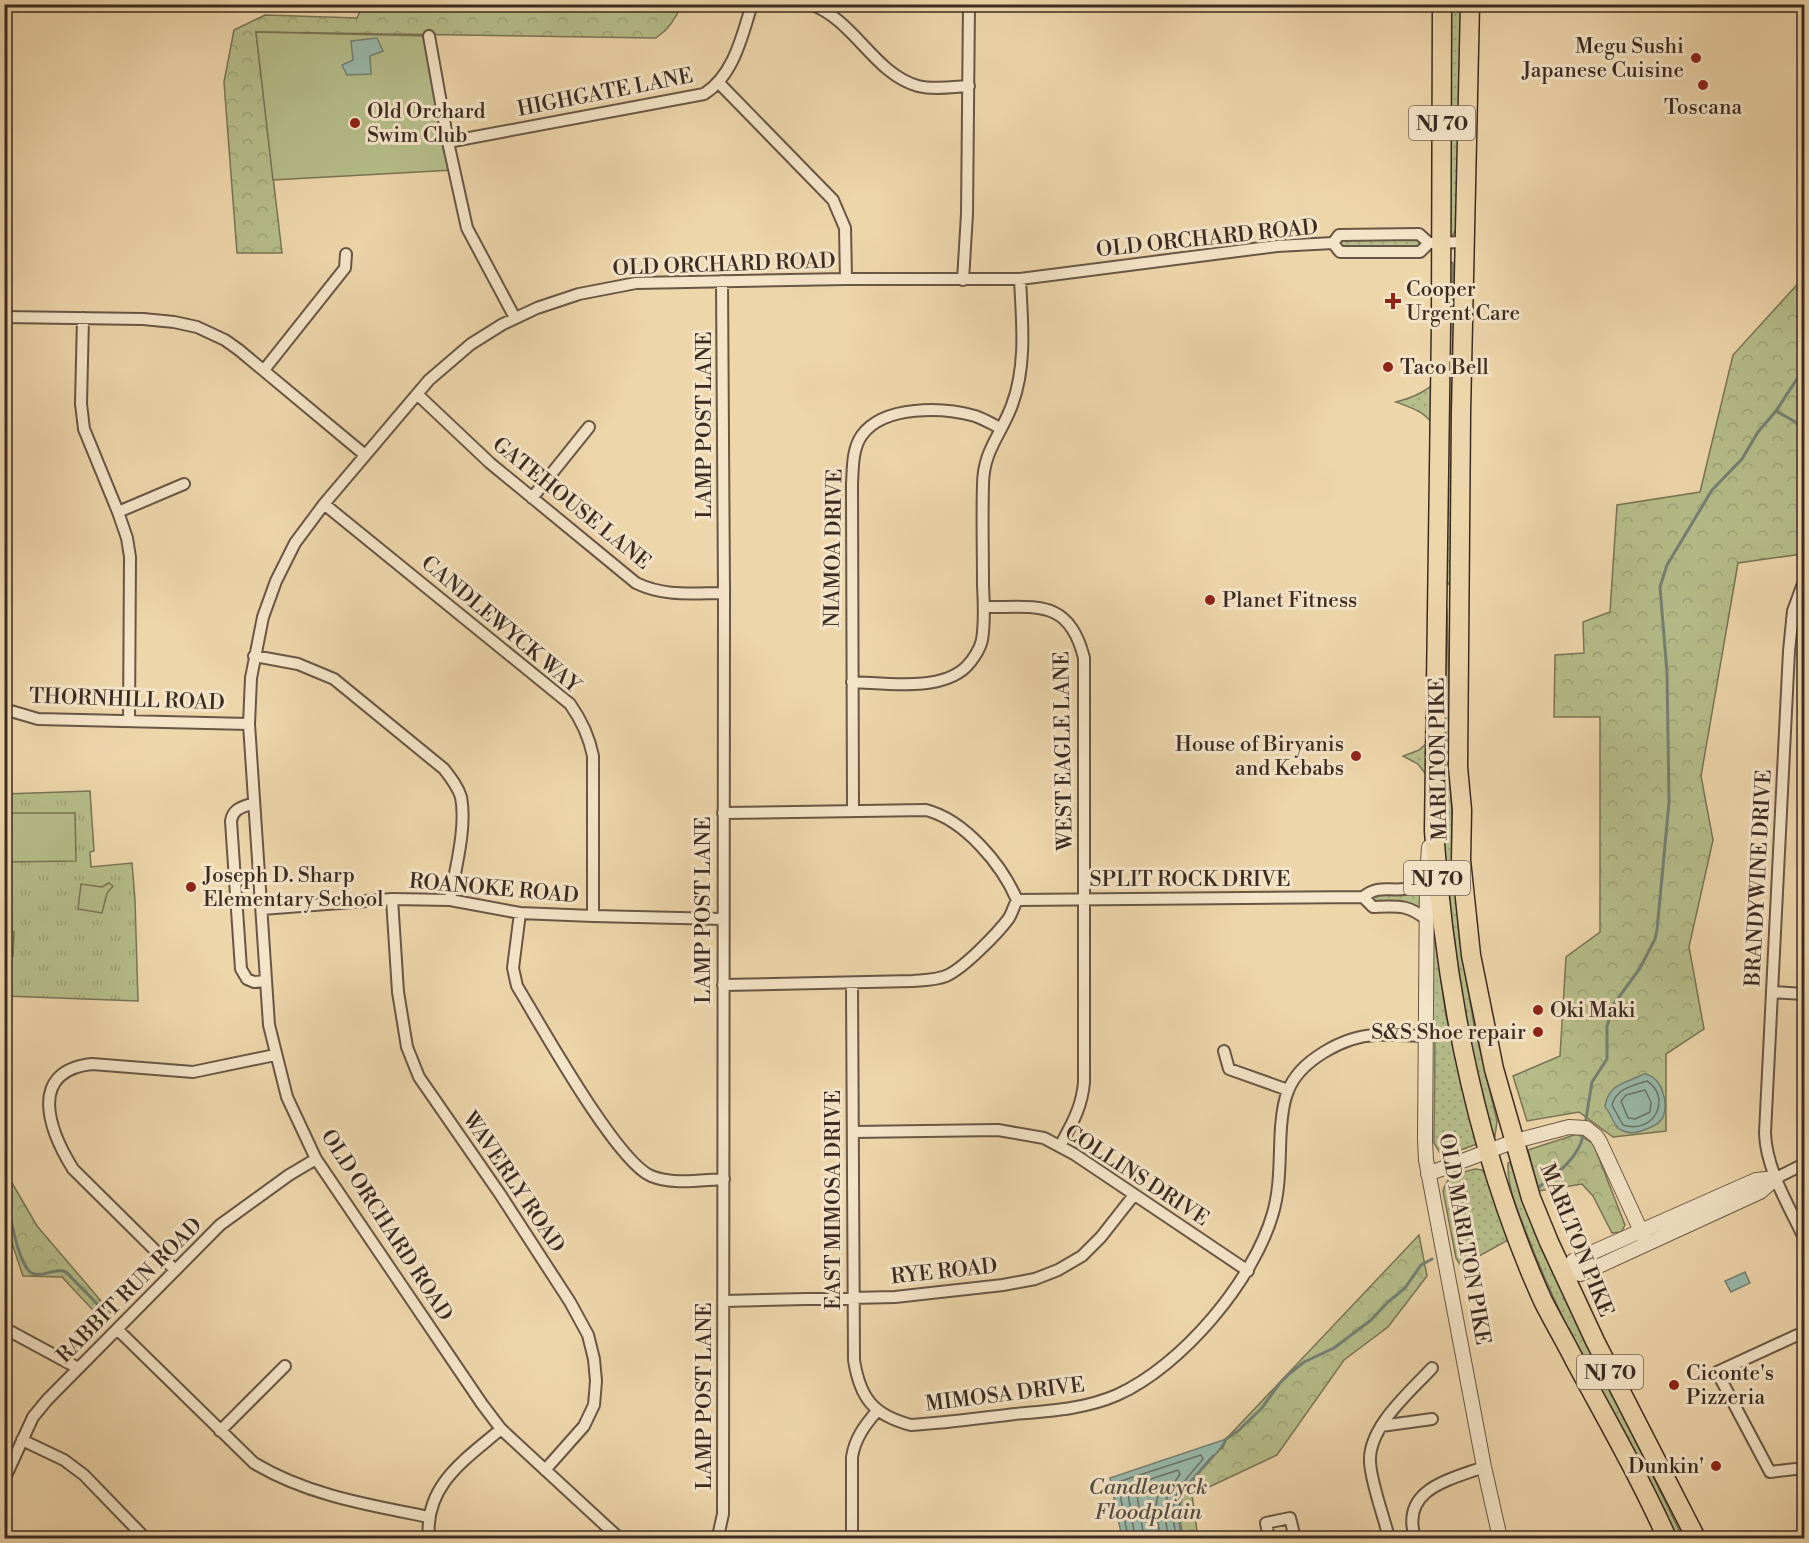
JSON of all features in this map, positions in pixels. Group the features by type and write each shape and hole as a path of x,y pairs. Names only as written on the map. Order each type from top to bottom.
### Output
{"highway":[{"name":"MARLTON PIKE","path":"1442,4 1435,243 1438,575 1434,831 1439,898 1451,987 1470,1085 1487,1151 1544,1303 1624,1451 1667,1539"},
{"name":"MARLTON PIKE","path":"1470,4 1464,242 1458,767 1462,810 1461,860 1472,955 1494,1069 1531,1198 1607,1365 1696,1539"},
{"path":"1438,575 1454,596 1459,621"}],"street":[{"name":"HIGHGATE LANE","path":"447,142 704,94 719,83 734,58 752,4"},
{"path":"810,4 842,22 894,74 907,82 920,87 969,86"},
{"path":"963,280 969,4"},
{"path":"429,36 447,142 467,228 515,318"},
{"path":"719,83 833,200 845,228 846,279"},
{"name":"OLD ORCHARD ROAD","path":"1333,243 1339,235 1419,234 1435,243"},
{"name":"OLD ORCHARD ROAD","path":"1333,243 1340,252 1420,252 1435,243 1464,242"},
{"name":"OLD ORCHARD ROAD","path":"619,1539 501,1429 316,1159 286,1097 269,1025 249,724 254,656 263,616 279,575 295,543 324,504 417,394 457,355 515,318 551,303 636,283 846,279 1020,279 1277,246 1333,243"},
{"path":"264,370 345,267 346,254"},
{"path":"852,682 929,683 956,675 967,666 981,641 984,607 983,482 988,453 1012,405 1022,369 1020,279"},
{"name":"LAMP POST LANE","path":"715,1539 723,1514 722,281"},
{"path":"4,316 153,320 197,327 225,340 365,455"},
{"path":"83,318 81,404 84,429 118,512 127,538 130,557 129,721"},
{"name":"GATEHOUSE LANE","path":"417,394 490,463 636,583 651,590 667,593 724,592"},
{"name":"NIAMOA DRIVE","path":"853,811 853,464 855,449 862,435 872,425 900,412 958,412 978,417 1000,428"},
{"path":"532,498 589,427"},
{"path":"118,512 184,484"},
{"name":"CANDLEWYCK WAY","path":"324,504 570,705 582,721 593,756 593,916"},
{"name":"BRANDYWINE DRIVE","path":"1804,582 1792,619 1765,1133 1765,1144 1776,1178 1804,1238"},
{"name":"WEST EAGLE LANE","path":"984,607 1044,608 1059,614 1071,624 1080,639 1084,658 1083,1097 1078,1113 1060,1146"},
{"path":"1792,619 1804,622"},
{"path":"254,656 298,664 334,679 444,769 460,796 462,813 450,900"},
{"name":"THORNHILL ROAD","path":"4,710 38,719 249,724"},
{"name":"OLD MARLTON PIKE","path":"1434,800 1426,920 1425,1140 1428,1174 1500,1539"},
{"path":"254,804 238,808 232,814 231,821 241,969 247,979 254,982 266,981"},
{"path":"723,813 926,810 939,813 951,820 980,846 1008,880 1017,900 1009,917 965,964 947,975 934,979 723,985"},
{"name":"SPLIT ROCK DRIVE","path":"1017,900 1363,897 1374,889 1405,889 1416,886 1427,878"},
{"name":"SPLIT ROCK DRIVE","path":"1363,897 1373,907 1405,906 1416,911 1426,920"},
{"name":"ROANOKE ROAD","path":"262,909 392,898 450,900 520,913 723,919"},
{"name":"WAVERLY ROAD","path":"392,898 398,992 407,1047 419,1077 513,1214 570,1302 588,1335 596,1381 594,1405 584,1426 545,1470"},
{"path":"520,913 513,968 517,986 590,1104 619,1146 640,1170 671,1182 724,1179"},
{"name":"EAST MIMOSA DRIVE","path":"852,983 854,1360 857,1379 863,1394 877,1411"},
{"path":"1772,992 1804,994"},
{"name":"MIMOSA DRIVE","path":"877,1411 893,1420 911,1425 1075,1407 1102,1401 1138,1384 1169,1361 1232,1295 1248,1271 1263,1242 1274,1211 1280,1174 1281,1126 1288,1090 1311,1062 1339,1043 1375,1035 1425,1036"},
{"path":"1224,1050 1229,1069 1288,1090"},
{"path":"175,1270 73,1169 61,1149 48,1111 49,1096 54,1084 66,1072 79,1066 92,1064 193,1072 275,1055"},
{"path":"1428,1174 1515,1141 1575,1126 1592,1131 1600,1142 1647,1244"},
{"name":"COLLINS DRIVE","path":"853,1132 998,1130 1044,1138 1060,1146 1248,1271"},
{"name":"RABBIT RUN ROAD","path":"4,1480 33,1417 78,1368 220,1226 289,1175 316,1159"},
{"path":"1565,1272 1580,1274 1647,1244 1760,1192 1776,1178 1804,1164"},
{"path":"1565,1272 1574,1261 1641,1230 1756,1180 1776,1178"},
{"name":"RYE ROAD","path":"723,1301 895,1297 1003,1285 1035,1279 1058,1270 1082,1256 1101,1237 1134,1195"},
{"path":"4,1328 78,1368"},
{"path":"117,1329 254,1463 276,1476 335,1497 429,1517"},
{"path":"1804,1332 1717,1371 1770,1472 1804,1468"},
{"path":"220,1431 285,1366"},
{"path":"1389,1539 1370,1461 1374,1440 1381,1426 1432,1368"},
{"path":"852,1539 854,1445 859,1433 877,1411"},
{"path":"1381,1426 1432,1419"},
{"path":"429,1539 431,1506 439,1488 450,1474 501,1429"},
{"path":"22,1440 64,1460 84,1475 145,1539"},
{"path":"1415,1539 1412,1531 1416,1501 1444,1481 1484,1467"},
{"path":"1269,1539 1266,1523 1290,1518 1295,1539"}],"green space":[{"path":"363,5 681,5 672,23 656,38 256,32 282,253 237,253 224,82 234,30 265,15 357,18"},
{"path":"1451,5 1461,5 1458,227 1450,236 1447,233"},
{"name":"Old Orchard Swim Club","path":"256,32 429,36 454,170 273,180"},
{"path":"1419,234 1429,243 1420,252 1340,252 1339,235"},
{"path":"1449,261 1453,263 1456,412 1452,589 1443,575"},
{"path":"1804,277 1804,551 1802,554 1738,563 1701,776 1713,840 1689,947 1704,1029 1666,1054 1666,1131 1613,1137 1579,1112 1527,1121 1513,1076 1560,1056 1566,957 1600,932 1600,717 1554,717 1555,655 1584,653 1583,622 1610,612 1617,505 1700,492 1733,355"},
{"path":"1440,378 1439,433 1421,413 1396,402 1420,393"},
{"path":"1444,596 1447,610 1453,861 1459,936 1474,1025 1497,1121 1495,1136 1492,1132 1468,1038 1454,957 1445,875 1440,786"},
{"path":"1429,741 1428,777 1418,764 1403,756 1419,750"},
{"path":"90,791 94,851 90,852 91,867 132,863 138,1001 5,996 5,794"},
{"path":"5,813 75,813 76,861 5,862"},
{"path":"1427,878 1427,920 1416,911 1373,907 1363,897 1405,889"},
{"path":"109,883 113,886 107,893 102,913 78,909 81,884 102,887"},
{"path":"1433,923 1446,1015 1477,1144 1450,1154 1440,1153 1434,1143 1435,1035 1430,1028"},
{"path":"5,932 14,932 13,956 5,956"},
{"path":"1577,1134 1593,1143 1625,1225 1621,1232 1612,1233 1593,1196 1582,1184 1539,1191 1528,1150"},
{"path":"1510,1162 1536,1236 1683,1538 1675,1538 1561,1314 1514,1201 1508,1173"},
{"path":"4,1169 37,1226 113,1315 105,1323 62,1277 23,1276 5,1222"},
{"path":"1475,1169 1482,1170 1489,1179 1510,1239 1461,1266 1456,1258 1443,1191 1451,1177"},
{"path":"1419,1235 1427,1276 1388,1327 1344,1360 1277,1455 1192,1495 1198,1538 1183,1538 1179,1512 1180,1502 1194,1477 1220,1449 1226,1439"}],"water":[{"path":"377,38 383,51 370,56 371,74 347,75 342,65 353,60 351,41"},
{"path":"1644,1074 1655,1079 1662,1091 1665,1104 1663,1117 1658,1123 1641,1131 1632,1133 1624,1131 1616,1126 1605,1107 1607,1099 1614,1088"},
{"path":"1745,1272 1750,1283 1731,1292 1725,1281"},
{"name":"Candlewyck Floodplain","path":"1226,1439 1183,1494 1179,1513 1183,1538 1122,1538 1110,1478"}],"waterway":[{"path":"1586,1119 1592,1082 1607,1059 1607,1026 1614,1004 1640,968 1655,939 1657,930 1669,802 1667,673 1660,587 1667,565 1712,490 1742,459 1758,432 1776,411 1804,368"},
{"path":"1776,411 1804,427"},
{"path":"1539,1187 1571,1159 1583,1136"},
{"path":"4,1187 18,1249 28,1270 38,1275 58,1271 66,1272 109,1316"},
{"path":"1222,1448 1226,1439 1261,1409 1289,1374 1304,1362 1334,1348 1371,1320 1405,1288 1421,1265 1432,1259"},
{"path":"1183,1538 1180,1524 1180,1502 1189,1484 1213,1456"}],"place":[{"name":"Megu Sushi Japanese Cuisine","path":"1696,58"},
{"name":"Toscana","path":"1703,85"},
{"name":"Old Orchard Swim Club","path":"355,123"},
{"name":"Cooper Urgent Care","path":"1393,301"},
{"name":"Taco Bell","path":"1388,367"},
{"name":"Planet Fitness","path":"1210,600"},
{"name":"House of Biryanis and Kebabs","path":"1356,756"},
{"name":"Joseph D. Sharp Elementary School","path":"191,887"},
{"name":"Oki Maki","path":"1538,1010"},
{"name":"S&S Shoe repair","path":"1538,1032"},
{"name":"Ciconte's Pizzeria","path":"1674,1385"},
{"name":"Dunkin'","path":"1716,1466"}]}
